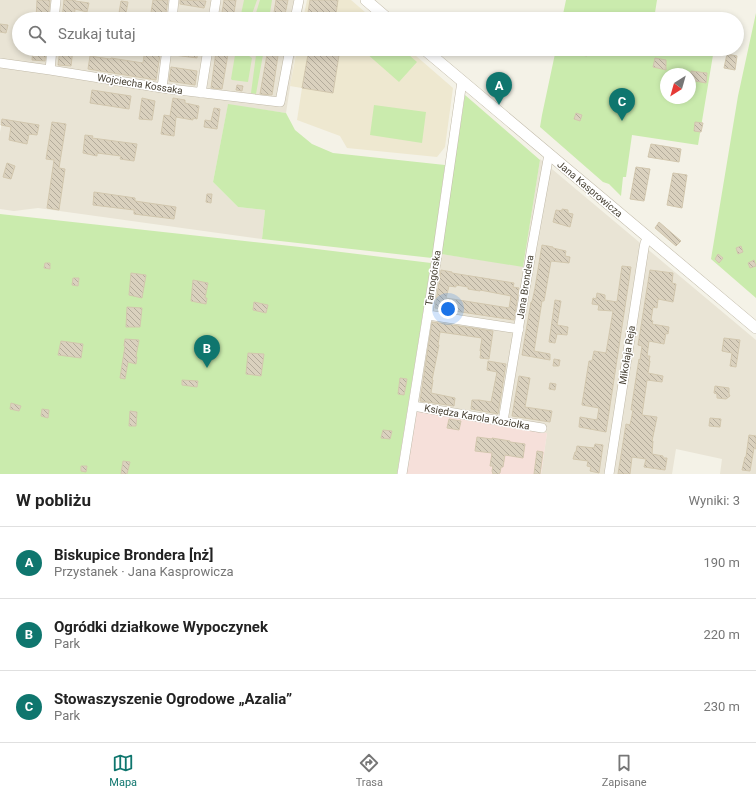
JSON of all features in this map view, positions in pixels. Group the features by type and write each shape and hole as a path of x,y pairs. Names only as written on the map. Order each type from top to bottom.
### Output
{"street":[{"path":"55,12 56,0"},
{"path":"173,12 174,0"},
{"path":"214,12 216,0"},
{"path":"296,12 299,0"},
{"path":"366,0 380,12"},
{"path":"50,70 51,56"},
{"path":"162,88 166,56"},
{"path":"201,93 207,56"},
{"name":"Wojciecha Kossaka","path":"0,63 162,88 280,102 289,56"},
{"name":"Jana Kasprowicza","path":"432,56 756,328"},
{"name":"Tarnogórska","path":"402,474 428,315 462,81"},
{"name":"Jana Brondera","path":"503,421 549,154"},
{"name":"Mikołaja Reja","path":"609,474 644,248 648,237"},
{"path":"428,315 519,329"},
{"name":"Księdza Karola Koziołka","path":"413,406 542,428"}],"shaded area":[{"path":"0,0 304,0 302,12 12,12 12,56 295,56 286,113 228,105 213,182 238,207 265,210 262,239 38,208 14,211 0,209 0,132 2,123 0,123"},
{"path":"307,0 351,0 365,12 304,12"},
{"path":"296,56 416,56 453,88 445,147 437,157 347,148 340,136 297,120 302,88 290,86"},
{"path":"540,159 756,340 756,474 720,474 722,459 676,449 672,474 541,474 547,433 415,411 441,254 523,266"},
{"path":"415,411 547,433 541,474 405,474"}],"green space":[{"path":"244,0 257,0 253,12 241,12"},
{"path":"260,0 272,0 270,12 256,12"},
{"path":"566,0 657,0 655,12 563,12"},
{"path":"756,13 756,298 711,259 738,96"},
{"path":"235,56 249,56 252,58 248,82 231,79"},
{"path":"256,56 263,56 256,94 251,93"},
{"path":"369,56 410,56 417,62 399,82"},
{"path":"555,56 713,56 698,145 632,135 626,177 623,177 621,196 609,184 603,182 540,127"},
{"path":"465,95 540,160 523,267 441,254"},
{"path":"228,104 286,113 295,130 312,144 333,153 445,165 432,258 262,239 265,210 238,207 213,182"},
{"path":"374,105 426,112 422,143 370,135"},
{"path":"0,214 431,263 397,474 0,474"}],"building":[{"path":"37,0 50,0 49,12 36,12"},
{"path":"64,0 75,0 89,3 87,12 75,9 75,12 63,12"},
{"path":"153,0 168,0 166,12 151,12"},
{"path":"180,0 206,1 204,8 180,4"},
{"path":"224,0 236,0 234,12 222,12"},
{"path":"276,0 288,0 285,12 274,12"},
{"path":"310,0 338,0 336,12 308,12"},
{"path":"121,1 128,2 126,12 119,12"},
{"path":"0,24 8,25 6,33 0,32"},
{"path":"32,56 45,56 45,61 32,60"},
{"path":"59,56 72,56 71,66 58,65"},
{"path":"90,56 143,63 144,56 160,56 156,80 88,69"},
{"path":"182,56 197,56 197,58"},
{"path":"215,56 228,56 222,89 211,88"},
{"path":"267,56 278,56 272,95 260,94"},
{"path":"308,56 339,56 333,93 302,88"},
{"path":"727,56 737,56 735,70 724,68"},
{"path":"655,58 666,60 666,68 653,67"},
{"path":"171,67 197,71 195,85 169,81"},
{"path":"696,72 707,73 706,83 696,81"},
{"path":"237,85 243,86 242,91 236,90"},
{"path":"92,90 131,96 129,109 90,103"},
{"path":"142,98 155,101 152,120 139,119"},
{"path":"173,98 185,100 185,103 199,106 197,119 193,118 193,120 176,117 174,136 161,134 164,115 170,116"},
{"path":"214,108 220,109 217,129 204,127 205,120 211,121"},
{"path":"576,113 582,115 580,121 574,119"},
{"path":"2,119 39,125 37,135 29,134 27,144 9,140 11,127 1,125"},
{"path":"52,122 66,124 59,168 65,169 59,210 47,208 54,160 46,159"},
{"path":"695,122 703,123 701,132 694,131"},
{"path":"85,135 93,136 92,138 137,144 134,161 120,159 121,156 97,153 97,156 83,153"},
{"path":"651,144 681,149 679,162 648,157"},
{"path":"7,163 15,166 11,179 3,177"},
{"path":"636,167 650,169 644,201 630,199"},
{"path":"673,173 687,175 682,208 667,205"},
{"path":"94,192 135,198 135,201 176,207 174,219 134,214 134,210 93,205"},
{"path":"207,194 212,194 211,203 206,202"},
{"path":"562,209 568,210 568,213 573,214 570,227 553,222 556,210 562,211"},
{"path":"659,222 681,241 676,246 655,228"},
{"path":"542,245 566,251 565,256 570,257 569,263 551,261 544,301 542,301 534,351 550,354 550,360 522,355"},
{"path":"741,246 743,252 738,254 736,248"},
{"path":"718,254 723,258 719,263 715,259"},
{"path":"754,260 756,266 750,268 748,263"},
{"path":"45,263 50,263 50,269 44,268"},
{"path":"622,266 631,267 606,432 579,427 580,417 597,420 599,408 582,404 589,361 592,361 594,351 606,353 613,311 598,310 599,305 592,304 593,298 596,299 597,293 605,295 605,300 617,302"},
{"path":"441,270 514,283 513,287 519,288 514,320 435,308","holes":["456,285 468,287 468,289 511,296 509,308 446,298 449,286 456,287"]},
{"path":"650,270 673,273 672,283 676,284 673,302 658,299 657,308 653,307 651,320 653,321 652,324 669,327 664,344 649,341 647,356 650,356 650,361 648,373 663,376 662,382 647,380 642,415 657,417 652,441 652,454 667,458 665,470 644,467 646,459 632,457 630,474 618,474 626,424 630,425 633,410 631,410 642,346 638,345"},
{"path":"131,273 146,275 142,298 129,295"},
{"path":"73,278 79,278 78,286 72,285"},
{"path":"193,280 208,283 205,298 207,298 206,304 191,301"},
{"path":"555,300 561,301 557,325 568,327 567,335 557,334 555,343 549,342"},
{"path":"254,302 268,305 266,313 253,310"},
{"path":"127,307 142,308 140,327 126,327"},
{"path":"432,322 493,331 489,359 480,358 482,338 440,332 431,393 455,398 454,406 420,401"},
{"path":"724,338 740,340 736,367 730,366 732,353 722,351"},
{"path":"125,339 139,340 136,364 128,362 125,379 120,378"},
{"path":"61,341 83,344 81,358 58,355"},
{"path":"248,353 264,354 261,376 246,374"},
{"path":"554,359 560,360 559,366 553,366"},
{"path":"488,361 506,364 498,414 471,409 472,400 491,402 497,372 487,370"},
{"path":"519,376 530,378 525,407 552,411 550,422 512,416"},
{"path":"400,378 407,379 404,395 398,394"},
{"path":"182,380 198,381 197,387 182,385"},
{"path":"550,383 556,384 555,390 549,389"},
{"path":"715,386 729,388 730,396 726,399 717,398 717,394 714,393"},
{"path":"11,403 21,406 19,411 10,409"},
{"path":"42,409 49,410 48,418 41,416"},
{"path":"130,411 137,412 136,426 129,426"},
{"path":"710,418 721,419 720,427 709,426"},
{"path":"449,419 461,421 459,430 447,428"},
{"path":"383,430 392,431 390,439 381,438"},
{"path":"749,435 756,436 756,449 754,448 750,471 742,470 746,457"},
{"path":"477,437 525,444 523,458 505,455 503,467 501,467 500,473 493,474 493,466 490,466 492,453 475,451"},
{"path":"595,444 603,445 599,473 590,471 591,467 587,466 588,461 573,459 577,446 594,448"},
{"path":"537,451 543,452 540,474 534,474"},
{"path":"123,461 130,462 127,474 121,474"},
{"path":"81,466 87,466 86,472 81,471"}],"place":[{"name":"Biskupice Brondera [nż]","path":"499,105"},
{"name":"Stowaszyszenie Ogrodowe „Azalia”","path":"622,121"},
{"name":"Ogródki działkowe Wypoczynek","path":"207,368"}]}
